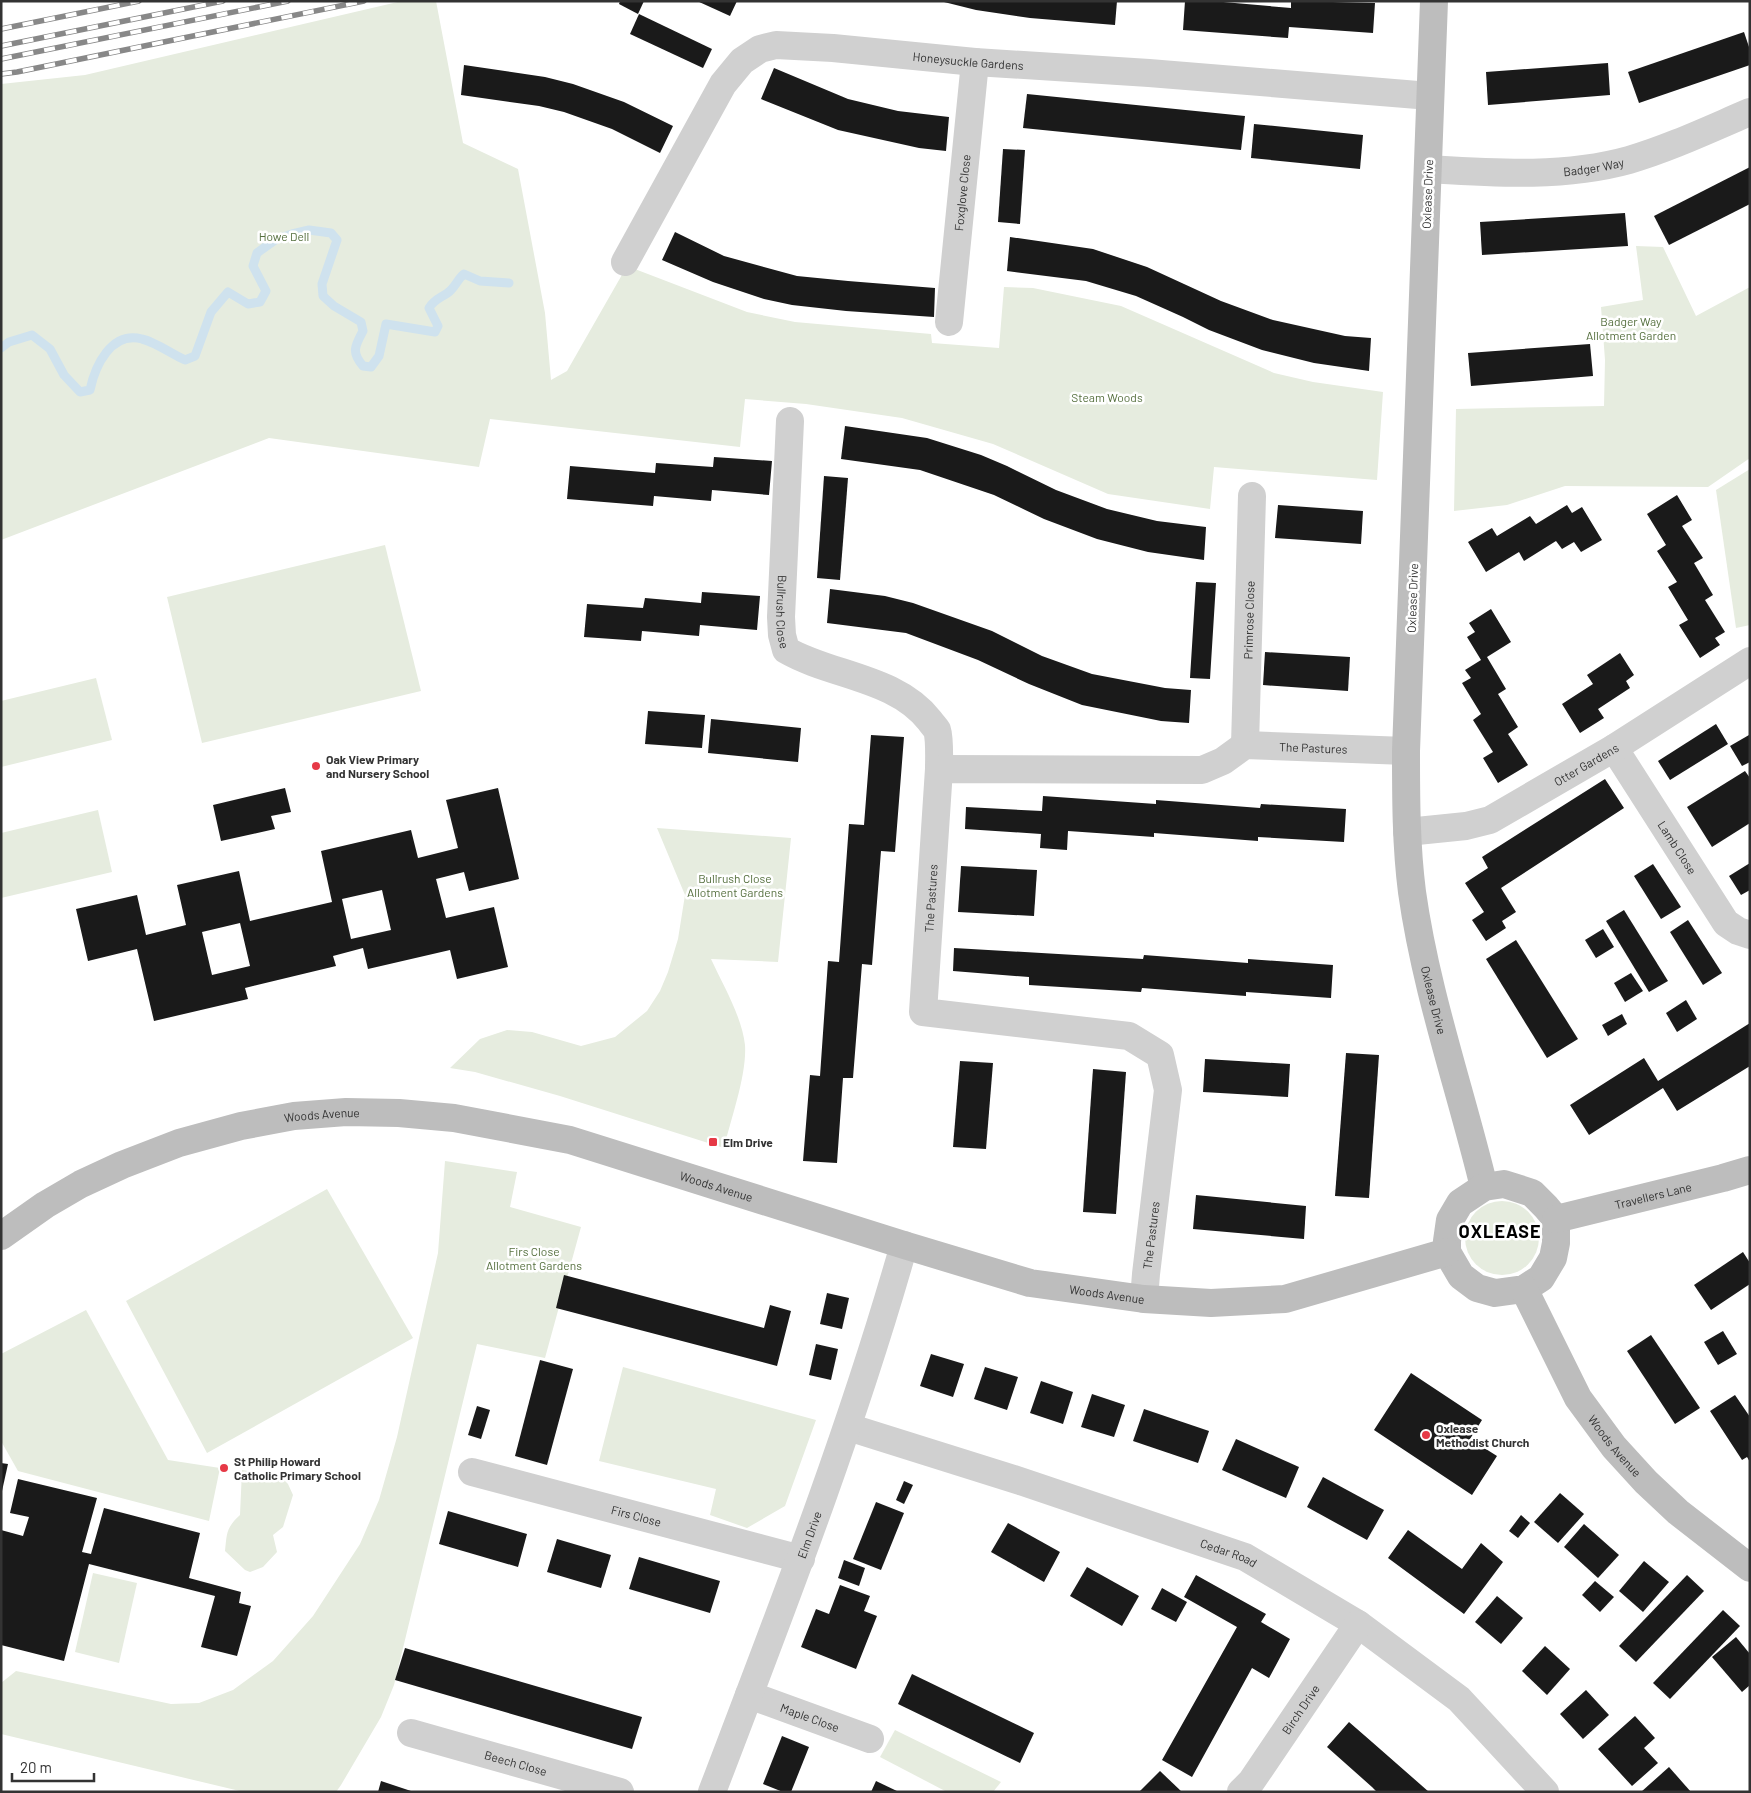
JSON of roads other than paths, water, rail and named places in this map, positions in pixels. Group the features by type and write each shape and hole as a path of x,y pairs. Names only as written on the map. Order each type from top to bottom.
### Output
{"street":[{"name":"Oxlease Drive","path":"1434,1 1406,751 1407,832 1412,891 1427,972 1484,1187"},
{"name":"Honeysuckle Gardens","path":"625,262 723,84 742,61 760,49 776,45 1430,96"},
{"name":"Foxglove Close","path":"949,322 975,62"},
{"name":"Badger Way","path":"1428,169 1546,173 1587,168 1628,160 1659,150 1750,112"},
{"name":"Bullrush Close","path":"790,421 781,617 782,634 786,650 812,662 899,694 923,712 937,731 939,769"},
{"name":"Primrose Close","path":"1246,745 1252,496"},
{"name":"Otter Gardens","path":"1407,832 1466,826 1490,820 1614,748 1750,661"},
{"name":"The Pastures","path":"1246,745 1406,751"},
{"path":"939,769 1202,770 1223,761 1246,745"},
{"name":"Lamb Close","path":"1614,748 1726,923 1750,934"},
{"name":"The Pastures","path":"939,769 923,1012 1129,1036 1160,1055 1168,1090 1144,1299"},
{"name":"Woods Avenue","path":"1,1236 45,1205 81,1184 122,1165 179,1143 241,1126 294,1116 346,1112 454,1118 570,1140 1030,1283 1144,1299 1211,1303 1284,1299 1448,1252"},
{"name":"Travellers Lane","path":"1556,1219 1750,1170"},
{"path":"1504,1184 1532,1193 1556,1219 1556,1243 1553,1258 1541,1278 1524,1289 1495,1293 1477,1288 1461,1276 1448,1252 1447,1241 1450,1220 1460,1203 1484,1187 1504,1184"},
{"name":"Elm Drive","path":"712,1792 801,1559 848,1427 874,1349 904,1245"},
{"name":"Woods Avenue","path":"1524,1289 1578,1398 1614,1447 1646,1482 1678,1512 1750,1568"},
{"name":"Cedar Road","path":"848,1427 1023,1482 1246,1557 1358,1624 1459,1699 1545,1792"},
{"name":"Firs Close","path":"472,1472 801,1559"},
{"name":"Birch Drive","path":"1241,1792 1251,1782 1358,1624"},
{"name":"Maple Close","path":"749,1695 870,1740"},
{"name":"Beech Close","path":"411,1733 620,1792"}],"waterway":[{"path":"1,348 9,342 32,335 50,349 64,375 80,392 90,390 100,361 106,352 121,340 131,338 142,339 158,345 185,360 195,356 211,312 228,292 248,304 260,302 266,291 253,266 257,253 275,240 309,230 331,233 337,240 322,284 323,296 334,306 361,322 363,331 356,345 356,353 363,366 371,367 379,356 386,324 435,332 438,326 429,308 451,290 464,274 480,281 509,283"}],"railway":[{"path":"1,29 139,1"},
{"path":"1,46 223,1"},
{"path":"1,59 288,1"},
{"path":"1,74 364,1"}],"place":[{"name":"Oak View Primary and Nursery School","path":"316,766"},
{"name":"Elm Drive","path":"713,1142"},
{"name":"Oxlease Methodist Church","path":"1426,1435"},
{"name":"St Philip Howard Catholic Primary School","path":"224,1468"}],"district":[{"name":"OXLEASE","path":"1500,1231"}],"park label":[{"name":"Howe Dell","path":"284,236"},
{"name":"Badger Way Allotment Garden","path":"1631,328"},
{"name":"Steam Woods","path":"1107,397"},
{"name":"Bullrush Close Allotment Gardens","path":"735,885"},
{"name":"Firs Close Allotment Gardens","path":"534,1258"}]}
